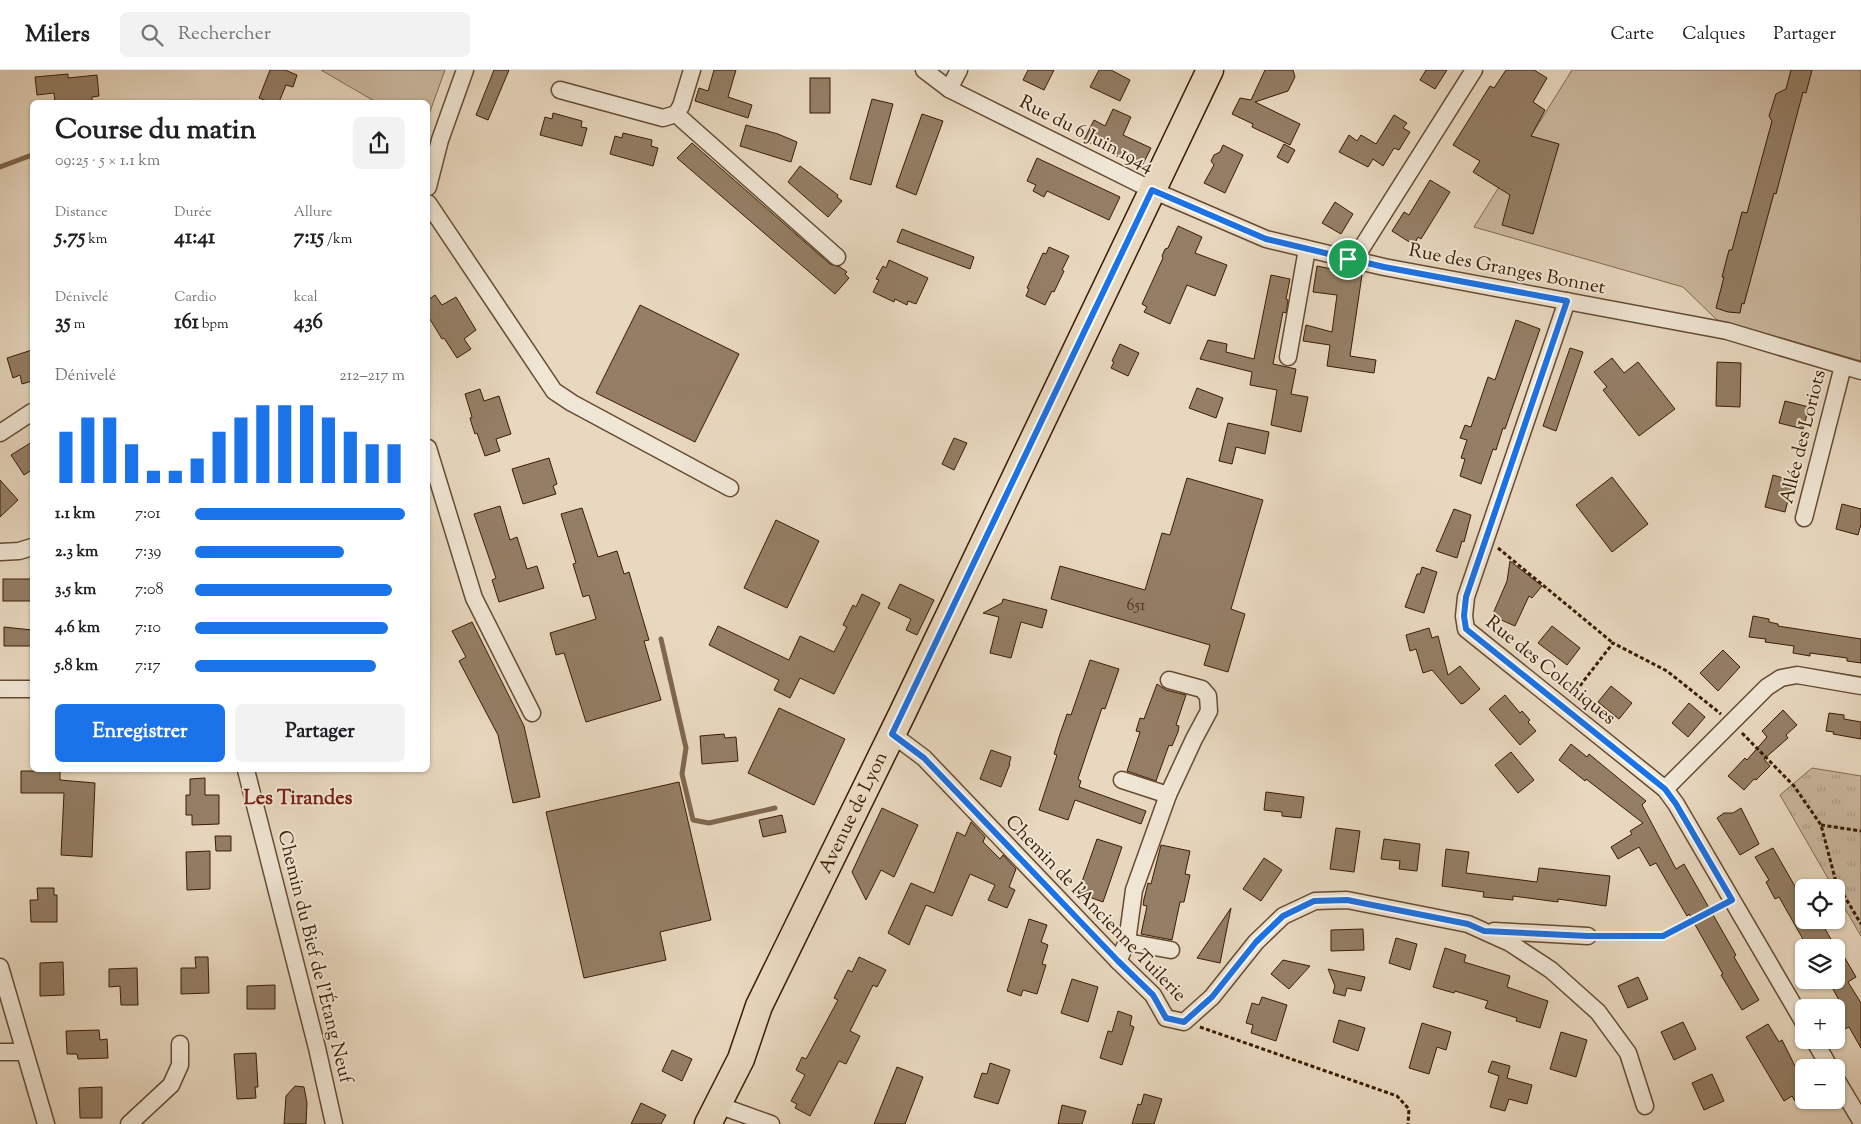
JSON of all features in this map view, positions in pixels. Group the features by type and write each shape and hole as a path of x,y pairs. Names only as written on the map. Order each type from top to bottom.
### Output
{"main road":[{"name":"Avenue de Lyon","path":"713,1115 741,1059 759,1006 892,734 1210,70"}],"street":[{"path":"430,179 440,140 465,70"},
{"path":"560,90 663,118 676,114 681,106 692,70"},
{"name":"Rue du 6 Juin 1944","path":"924,70 949,89 1152,190"},
{"path":"949,89 959,70"},
{"path":"1354,260 1474,70"},
{"path":"676,114 837,257"},
{"name":"Rue des Granges Bonnet","path":"1152,190 1266,239 1384,267 1727,331 1861,372"},
{"path":"430,205 554,390 572,403 730,488"},
{"path":"1288,357 1307,249"},
{"name":"Rue des Colchiques","path":"1567,301 1466,597 1464,616 1466,629 1665,789 1676,804 1795,1008"},
{"name":"Allée des Loriots","path":"1804,518 1843,366"},
{"path":"0,433 30,413"},
{"path":"430,455 474,598 532,713"},
{"path":"0,552 19,551 30,548"},
{"path":"1665,789 1767,687 1781,678 1797,675 1861,686"},
{"path":"1118,961 1126,942 1134,890 1168,795 1209,711 1208,696 1202,689 1169,680"},
{"path":"0,689 30,689"},
{"name":"Chemin de l'Ancienne Tuilerie","path":"892,734 924,758 1118,961 1153,995 1166,1018 1184,1022 1212,997 1256,942 1283,916 1314,901 1347,900 1468,924 1510,942 1551,970 1598,1012 1628,1054 1645,1106"},
{"name":"Chemin du Bief de l'Étang Neuf","path":"247,772 318,1048 334,1124"},
{"path":"1122,780 1168,795"},
{"path":"1484,931 1588,936"},
{"path":"1126,942 1171,950"},
{"path":"0,967 46,1124"},
{"path":"129,1124 171,1085 180,1065 180,1044"},
{"path":"0,1052 24,1052"},
{"path":"1845,1094 1861,1122"},
{"path":"713,1115 770,1124"}],"path":[{"path":"1486,538 1613,643"},
{"path":"1821,826 1861,831"},
{"path":"1588,936 1663,936 1732,900"},
{"path":"1198,1027 1397,1096 1409,1109 1408,1124"}],"green space":[{"path":"321,70 445,70 430,111 430,100 373,100"},
{"path":"1572,70 1861,70 1861,361 1717,320 1683,287 1474,227"},
{"path":"1812,768 1861,776 1861,936 1845,908 1845,879 1828,879 1780,795"}],"building":[{"path":"270,70 285,70 297,75 293,87 286,85 280,100 264,100 259,98"},
{"path":"494,70 509,70 488,120 476,115"},
{"path":"714,70 736,70 728,97 752,105 748,118 695,101 699,88 708,91"},
{"path":"1028,70 1054,70 1044,90 1023,80"},
{"path":"1099,70 1111,70 1130,80 1120,101 1090,87"},
{"path":"1265,70 1293,70 1295,77 1288,91 1255,102 1300,124 1290,145 1252,127 1253,124 1232,114 1240,98 1251,100"},
{"path":"1426,70 1447,70 1435,89 1420,80"},
{"path":"1506,70 1534,70 1547,78 1533,102 1545,110 1531,136 1559,144 1533,234 1502,225 1510,195 1473,172 1480,161 1453,145 1490,86 1494,88"},
{"path":"1791,70 1812,70 1806,93 1803,92 1744,304 1742,303 1740,313 1728,312 1716,308 1729,250 1732,250 1742,212 1747,213 1772,121 1769,116 1776,94 1786,89"},
{"path":"68,74 68,78 97,75 99,96 92,97 92,100 55,100 54,93 37,95 35,77"},
{"path":"810,78 830,78 830,113 810,113"},
{"path":"872,99 893,104 871,185 850,179"},
{"path":"1113,109 1131,117 1123,135 1151,148 1141,168 1084,140 1094,120 1105,126"},
{"path":"553,113 582,121 581,127 587,128 582,146 540,135 545,117 552,119"},
{"path":"922,114 943,121 916,195 896,187"},
{"path":"1394,115 1407,123 1403,128 1410,132 1399,150 1394,148 1383,166 1373,159 1368,167 1339,152 1349,135 1357,141 1361,135 1376,144"},
{"path":"746,125 778,134 797,142 791,162 740,146"},
{"path":"623,133 652,140 651,146 658,148 653,166 610,154 615,136 622,138"},
{"path":"692,143 830,264 840,267 847,272 845,274 849,278 835,294 677,158"},
{"path":"1284,144 1295,150 1288,163 1277,157"},
{"path":"1223,145 1243,155 1225,193 1204,183 1214,165 1211,161 1214,155 1220,152"},
{"path":"1037,158 1120,197 1109,220 1047,191 1044,197 1033,191 1036,185 1027,181"},
{"path":"800,166 838,195 837,197 842,201 828,217 788,182"},
{"path":"1430,180 1450,192 1421,239 1418,237 1414,245 1392,231 1404,212 1409,215"},
{"path":"1335,202 1353,214 1341,234 1322,223"},
{"path":"1178,226 1202,237 1195,253 1227,265 1215,296 1187,285 1170,324 1144,312 1147,307 1142,304 1163,258 1165,249 1168,248"},
{"path":"902,229 974,257 970,269 897,242"},
{"path":"1049,247 1069,256 1054,292 1052,291 1045,305 1026,296 1029,289 1027,288 1043,253 1046,254"},
{"path":"889,260 928,278 916,304 908,301 907,305 895,299 894,302 873,292 879,280 876,279 883,266 886,268"},
{"path":"1317,266 1362,275 1350,356 1376,360 1374,373 1327,366 1330,345 1303,341 1306,325 1332,332 1337,295 1313,292"},
{"path":"1271,275 1290,279 1286,299 1288,300 1286,313 1283,312 1273,364 1296,369 1291,394 1308,397 1301,432 1271,425 1277,390 1250,385 1252,372 1200,359 1208,340 1227,344 1226,352 1254,359"},
{"path":"435,295 442,305 456,297 476,330 464,339 471,349 457,358 430,319 430,299"},
{"path":"640,305 739,354 695,442 596,393"},
{"path":"1516,320 1540,329 1505,429 1503,428 1496,450 1493,449 1481,484 1460,476 1465,459 1461,458 1467,440 1460,438 1465,425 1471,427 1488,377 1495,380"},
{"path":"1120,344 1139,353 1128,376 1111,368 1114,362 1112,361"},
{"path":"1570,348 1583,352 1556,431 1543,426"},
{"path":"30,351 30,382 22,384 20,375 13,378 7,358"},
{"path":"1612,358 1624,373 1638,362 1675,409 1639,436 1603,390 1607,387 1594,372"},
{"path":"1717,362 1741,363 1740,407 1716,406"},
{"path":"1197,388 1223,398 1216,418 1189,408"},
{"path":"480,389 484,401 499,396 511,434 496,439 500,451 485,456 477,433 475,434 472,425 470,418 472,417 465,394"},
{"path":"1785,401 1809,407 1803,429 1779,423"},
{"path":"1228,423 1269,432 1265,454 1236,447 1232,464 1219,461"},
{"path":"954,438 967,443 954,470 942,464"},
{"path":"30,443 30,471 24,475 11,455"},
{"path":"549,458 557,484 553,486 556,494 523,504 512,469"},
{"path":"1773,475 1793,481 1785,512 1765,507"},
{"path":"1612,477 1648,524 1612,552 1576,505"},
{"path":"1187,478 1263,500 1231,609 1245,614 1228,672 1204,665 1210,645 1051,599 1060,566 1145,590 1162,533 1170,535"},
{"path":"0,480 18,500 0,517"},
{"path":"1842,504 1861,509 1861,524 1858,535 1836,529"},
{"path":"500,506 510,540 517,537 527,569 537,566 544,588 499,602 492,580 496,578 474,514"},
{"path":"582,508 598,557 617,551 624,574 629,572 649,640 644,641 661,700 586,722 564,653 556,655 550,633 596,619 589,595 583,597 573,564 576,563 561,514"},
{"path":"1454,509 1471,515 1464,542 1462,541 1457,558 1436,551"},
{"path":"776,520 819,541 787,608 744,588"},
{"path":"1510,561 1542,586 1532,598 1529,596 1515,626 1492,616 1507,581"},
{"path":"1422,567 1437,572 1424,613 1405,607 1417,574 1420,574"},
{"path":"3,579 30,579 30,601 3,601"},
{"path":"900,584 934,600 917,635 906,630 911,619 888,608"},
{"path":"862,594 880,603 834,694 800,678 790,698 774,690 779,680 709,645 718,626 789,660 800,636 834,652 847,627 843,625 853,605 856,607"},
{"path":"1003,599 1047,610 1042,628 1021,622 1011,658 990,653 999,617 983,613 1002,603"},
{"path":"1753,616 1769,619 1769,622 1778,624 1778,626 1861,639 1861,663 1847,661 1847,658 1810,653 1810,656 1793,653 1794,646 1765,642 1766,639 1749,637"},
{"path":"472,622 524,726 540,797 513,803 498,735 459,661 466,657 452,631"},
{"path":"1552,626 1580,648 1567,665 1538,643"},
{"path":"4,627 30,630 30,646 4,646"},
{"path":"1429,628 1432,638 1438,636 1448,675 1460,666 1480,689 1464,703 1461,704 1432,670 1423,673 1416,649 1410,651 1406,635"},
{"path":"1723,650 1740,667 1718,691 1700,673"},
{"path":"1090,660 1119,669 1105,709 1102,708 1087,752 1078,779 1081,781 1079,787 1146,811 1141,824 1075,800 1068,820 1039,810 1057,755 1054,754 1059,737 1067,714 1071,715"},
{"path":"1157,684 1166,690 1186,695 1176,725 1179,726 1178,732 1172,746 1169,745 1156,781 1127,771 1140,732 1136,731 1140,718 1144,719"},
{"path":"1611,686 1632,703 1619,719 1598,702"},
{"path":"1505,695 1520,713 1522,711 1530,720 1528,722 1536,731 1520,745 1489,709"},
{"path":"1689,703 1705,717 1688,737 1672,723"},
{"path":"779,708 845,739 814,805 748,773"},
{"path":"1783,710 1797,725 1786,735 1788,738 1764,759 1770,766 1744,790 1728,776 1745,758 1747,760 1767,737 1762,731"},
{"path":"1829,713 1844,715 1844,719 1861,722 1861,739 1826,731"},
{"path":"724,734 725,738 736,737 738,761 702,764 700,736"},
{"path":"1571,744 1587,757 1589,754 1646,801 1642,805 1676,869 1684,864 1736,955 1734,957 1759,1000 1742,1010 1689,914 1687,916 1656,863 1650,866 1639,847 1618,859 1611,847 1632,834 1630,831 1643,823 1559,760"},
{"path":"991,750 1011,757 1001,787 980,779"},
{"path":"1511,752 1534,780 1518,793 1495,765"},
{"path":"21,771 60,772 60,780 95,783 92,857 61,855 64,793 21,793"},
{"path":"205,778 205,795 219,795 219,824 192,825 192,815 186,815 186,795 190,795 190,779"},
{"path":"679,782 711,920 660,932 666,960 584,978 546,812"},
{"path":"1266,792 1304,797 1301,818 1282,816 1282,812 1264,810"},
{"path":"882,808 918,825 894,877 881,870 866,900 852,872"},
{"path":"1741,808 1759,844 1740,855 1717,818 1724,813 1733,813"},
{"path":"782,815 786,832 763,837 759,820"},
{"path":"971,822 985,837 983,842 1000,859 1003,855 1016,869 1009,887 1015,890 1007,908 988,900 995,885 970,874 952,916 926,905 909,945 888,933 911,883 934,893 957,832 965,836"},
{"path":"1336,828 1360,831 1354,872 1330,869"},
{"path":"215,836 231,836 231,851 216,851"},
{"path":"1097,839 1122,847 1103,902 1078,893"},
{"path":"1384,839 1420,844 1417,871 1399,869 1400,861 1381,859"},
{"path":"1161,845 1190,851 1185,874 1190,875 1184,902 1180,902 1172,940 1141,934 1147,906 1143,905 1144,899 1148,883 1151,884"},
{"path":"1773,848 1795,886 1795,925 1779,897 1775,899 1766,882 1769,880 1755,857"},
{"path":"1446,849 1469,852 1466,873 1537,882 1539,868 1610,876 1606,906 1558,899 1558,902 1513,896 1513,900 1483,897 1484,892 1442,886"},
{"path":"210,851 210,889 187,890 186,852"},
{"path":"1264,858 1282,870 1261,901 1243,889"},
{"path":"37,888 54,888 54,895 57,895 57,922 31,922 30,900 38,900"},
{"path":"1231,908 1220,963 1197,958"},
{"path":"1029,919 1047,925 1041,942 1048,945 1042,964 1046,965 1037,994 1023,990 1021,996 1007,991"},
{"path":"1363,929 1364,950 1331,951 1331,930"},
{"path":"1797,929 1825,929 1831,939 1803,939"},
{"path":"1396,938 1417,944 1410,970 1389,963"},
{"path":"1445,948 1466,955 1464,962 1510,976 1507,987 1548,1001 1540,1028 1516,1021 1517,1018 1485,1008 1488,1001 1455,991 1454,993 1433,987"},
{"path":"195,957 208,957 209,993 181,994 181,968 196,968"},
{"path":"859,957 886,970 877,987 873,985 850,1031 860,1036 846,1064 839,1061 810,1116 795,1108 797,1104 791,1101 805,1075 796,1070 802,1057 806,1059 838,1000 834,998 848,970 852,972"},
{"path":"1845,958 1856,977 1848,982 1861,1003 1861,1048 1849,1027 1845,1029 1845,999 1838,999 1833,989 1845,989"},
{"path":"1283,960 1310,966 1289,989 1271,974"},
{"path":"63,962 64,995 40,996 40,963"},
{"path":"137,968 138,1005 121,1005 120,986 109,987 109,969"},
{"path":"1328,969 1365,977 1361,991 1347,988 1345,996 1333,993 1335,986"},
{"path":"1638,977 1648,999 1628,1008 1618,986"},
{"path":"1072,979 1098,987 1088,1022 1061,1013"},
{"path":"275,985 275,1009 247,1009 247,986"},
{"path":"1262,997 1287,1005 1276,1041 1251,1033 1253,1025 1246,1023 1252,1003 1259,1005"},
{"path":"1118,1011 1132,1016 1130,1025 1134,1027 1122,1065 1100,1058 1108,1031 1112,1032"},
{"path":"1339,1020 1365,1028 1358,1051 1333,1042"},
{"path":"1683,1022 1696,1049 1674,1060 1661,1032"},
{"path":"1422,1023 1451,1032 1446,1050 1437,1047 1429,1074 1409,1068"},
{"path":"1768,1024 1779,1042 1782,1040 1795,1066 1795,1101 1792,1096 1784,1101 1746,1037"},
{"path":"99,1030 100,1040 107,1039 108,1058 78,1059 77,1054 67,1054 66,1031"},
{"path":"1561,1032 1587,1040 1576,1077 1550,1069"},
{"path":"672,1050 692,1059 682,1081 662,1071"},
{"path":"256,1053 258,1087 255,1087 256,1098 237,1099 234,1054"},
{"path":"1492,1061 1510,1066 1507,1078 1532,1085 1527,1104 1509,1099 1505,1111 1490,1107 1499,1076 1488,1072"},
{"path":"990,1063 1010,1070 998,1104 974,1097 982,1073 987,1074"},
{"path":"897,1067 923,1077 905,1124 874,1124"},
{"path":"1712,1074 1724,1101 1704,1110 1692,1083"},
{"path":"295,1086 304,1087 307,1103 306,1124 284,1124 286,1096"},
{"path":"102,1087 102,1118 80,1118 79,1088"},
{"path":"1144,1094 1162,1099 1154,1124 1132,1124 1138,1104 1141,1105"},
{"path":"641,1103 666,1115 661,1124 631,1124"},
{"path":"1062,1105 1086,1111 1082,1124 1058,1124"}],"waterway":[{"path":"0,167 30,156"},
{"path":"661,639 686,748 682,774 693,820 709,823 775,808"}],"district":[{"name":"Les Tirandes","path":"298,799"}],"route":[{"path":"1152,190 1266,239 1348,259 1567,301 1466,597 1464,616 1466,629 1665,789 1676,804 1732,900 1663,936 1588,936 1484,931 1468,924 1347,900 1314,901 1283,916 1256,942 1212,997 1184,1022 1166,1018 1153,995 1118,961 924,758 892,734 1152,190"}]}
